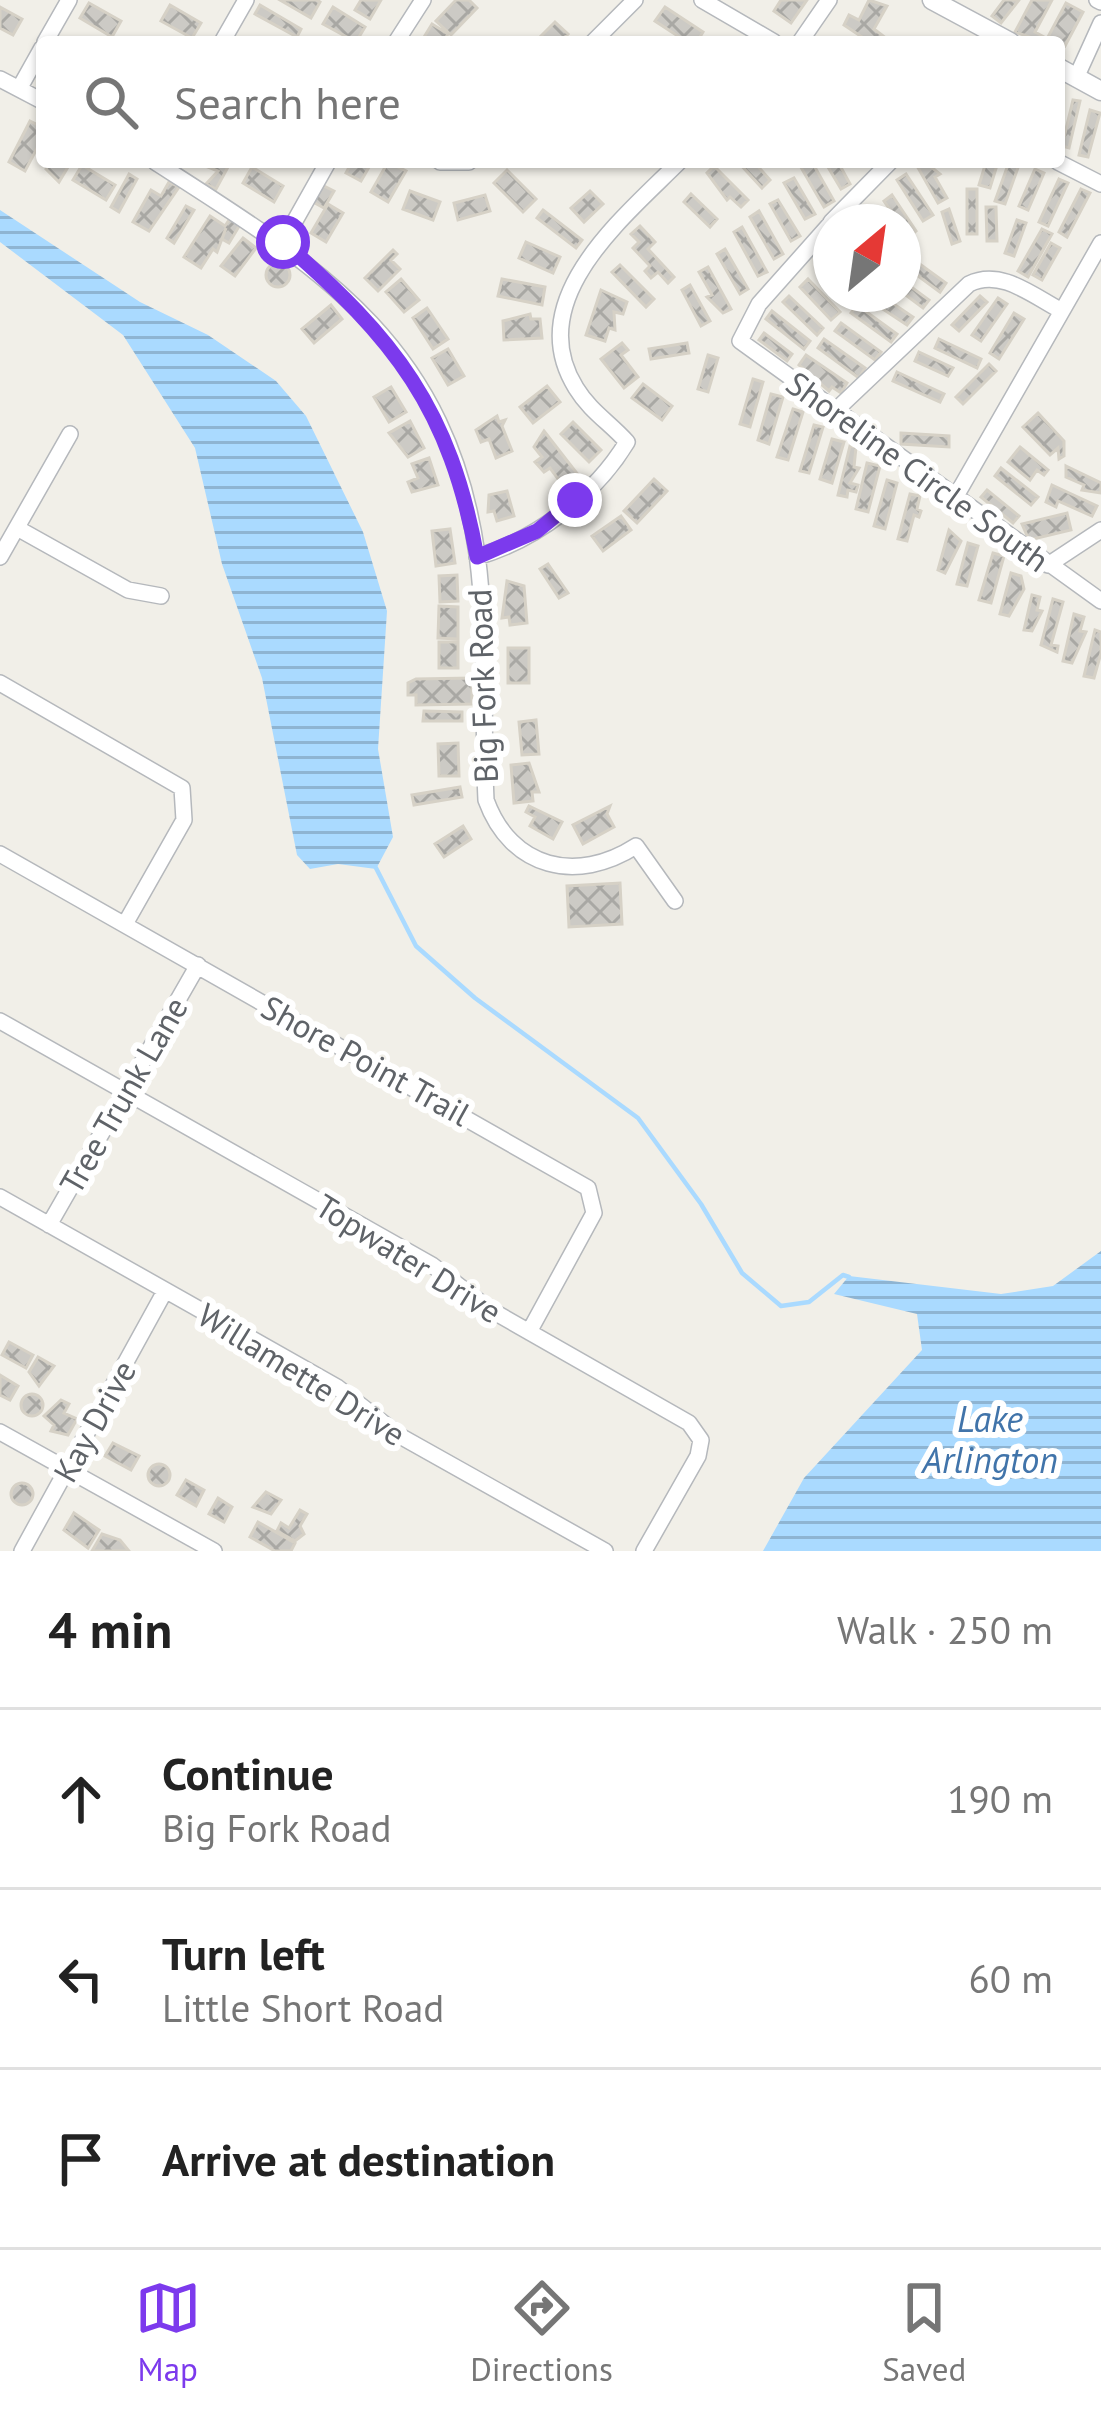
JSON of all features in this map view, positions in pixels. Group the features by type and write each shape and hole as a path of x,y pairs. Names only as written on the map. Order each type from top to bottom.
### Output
{"street":[{"path":"49,36 69,0"},
{"path":"226,36 246,0"},
{"path":"400,36 423,0"},
{"path":"599,36 635,0"},
{"path":"701,0 764,36"},
{"path":"804,36 829,0"},
{"path":"932,0 999,36"},
{"path":"1101,23 1068,73 1101,91"},
{"path":"19,89 36,59"},
{"path":"0,79 36,98"},
{"path":"1065,166 1101,184"},
{"name":"Big Fork Road","path":"165,168 283,242 350,300 402,358 449,447 477,557 486,800 493,819 523,855 563,868 598,866 636,846 675,901"},
{"path":"283,242 325,168"},
{"path":"477,557 537,531 601,477 627,442 593,413 573,383 560,336 563,307 573,281 604,240 673,168"},
{"path":"849,204 884,168"},
{"name":"Shoreline Circle South","path":"813,242 759,304 740,336 762,359 1101,601"},
{"path":"956,496 1101,242"},
{"path":"835,411 969,284 983,277 1000,278 1062,311"},
{"path":"0,557 70,434"},
{"path":"17,528 128,590 161,596"},
{"path":"1048,565 1101,530"},
{"path":"0,683 182,788 184,820 125,924"},
{"name":"Shore Point Trail","path":"0,854 589,1188 594,1213 529,1332"},
{"name":"Tree Trunk Lane","path":"49,1225 198,965"},
{"name":"Topwater Drive","path":"0,1021 432,1265 488,1309 698,1431 698,1456 644,1551"},
{"name":"Willamette Drive","path":"0,1197 337,1387 400,1436 605,1551"},
{"name":"Kay Drive","path":"22,1551 165,1291"},
{"path":"0,1432 214,1551"}],"water":[{"path":"0,210 140,302 208,335 276,381 306,416 363,532 387,611 378,749 393,837 376,869 338,864 310,869 297,855 262,678 222,564 195,448 123,335 0,242"},
{"name":"Lake Arlington","path":"1101,1251 1101,1551 763,1551 804,1478 922,1350 917,1314 834,1294 849,1276 1001,1294 1053,1286"}],"building":[{"path":"280,0 317,0 320,2 311,18"},
{"path":"361,0 381,0 370,19 355,10"},
{"path":"456,0 469,0 477,8 451,35 436,21"},
{"path":"781,0 807,0 791,23 774,11"},
{"path":"869,0 887,6 874,29 883,36 860,36 844,25 849,15 859,20"},
{"path":"1004,0 1019,0 1001,23 992,16"},
{"path":"1032,0 1052,0 1035,32 1042,36 1015,32"},
{"path":"89,3 121,21 110,36 80,18"},
{"path":"1066,3 1083,12 1065,46 1065,36 1049,36"},
{"path":"170,5 201,23 188,36 161,21"},
{"path":"260,5 301,29 295,36 255,14"},
{"path":"0,7 22,19 13,35 0,28"},
{"path":"333,7 365,27 360,36 345,36 323,24"},
{"path":"665,7 703,32 678,36 655,21"},
{"path":"555,22 568,34 566,36 541,36"},
{"path":"432,24 448,34 447,36 425,36"},
{"path":"1073,100 1080,101 1069,148 1065,133"},
{"path":"1090,110 1100,113 1088,157 1079,155"},
{"path":"30,121 36,124 36,150 25,171 9,162"},
{"path":"47,168 67,168 59,182"},
{"path":"80,168 87,168 115,185 106,200 73,180"},
{"path":"210,168 227,168 216,189 206,184 218,171"},
{"path":"254,168 283,186 274,202 243,183"},
{"path":"349,168 369,168 361,181 346,173"},
{"path":"385,168 406,171 388,202 371,192"},
{"path":"716,168 748,200 741,207 730,197 727,200 707,173"},
{"path":"744,168 759,168 770,180 762,188"},
{"path":"801,168 815,168 834,201 822,204"},
{"path":"829,168 841,168 850,184 841,189"},
{"path":"918,168 932,168 940,174 935,177 947,198 938,203"},
{"path":"984,168 996,168 990,188 979,185"},
{"path":"1007,168 1018,168 1005,204 995,201"},
{"path":"1035,169 1044,173 1028,210 1019,206"},
{"path":"507,170 536,199 523,212 494,183"},
{"path":"129,174 137,179 119,212 111,207"},
{"path":"906,174 933,215 923,221 921,204 912,204 897,180"},
{"path":"794,178 813,215 805,219 784,183"},
{"path":"1059,179 1068,183 1048,226 1039,222"},
{"path":"169,182 179,187 149,231 133,222 151,190 161,196"},
{"path":"322,185 334,191 324,208 313,202"},
{"path":"967,189 977,189 977,234 967,234"},
{"path":"1081,189 1090,193 1067,237 1059,232"},
{"path":"410,191 440,202 433,220 403,209"},
{"path":"590,191 603,204 584,222 571,208"},
{"path":"691,194 717,219 710,227 684,202"},
{"path":"485,195 490,211 458,220 454,203"},
{"path":"778,200 800,236 791,241 770,204"},
{"path":"328,204 343,213 326,242 311,233"},
{"path":"186,206 194,210 174,243 167,238"},
{"path":"986,207 996,207 997,241 987,241"},
{"path":"949,209 960,241 952,244 942,212"},
{"path":"543,210 582,240 576,248 537,218"},
{"path":"759,211 783,254 774,259 750,217"},
{"path":"210,216 225,226 231,217 241,223 229,243 222,239 226,228 217,252 213,249 201,268 184,257"},
{"path":"1017,220 1026,223 1014,256 1005,253"},
{"path":"640,226 655,242 648,249 674,277 668,283 658,272 651,278 645,271 650,266 633,248 639,242 631,234"},
{"path":"742,227 767,272 758,276 734,232"},
{"path":"1042,229 1052,234 1028,277 1018,271"},
{"path":"243,238 256,248 235,276 221,266"},
{"path":"526,242 560,257 553,273 519,258"},
{"path":"1051,243 1060,248 1042,280 1033,275"},
{"path":"725,249 748,289 740,294 717,254"},
{"path":"393,250 397,254 391,260 400,269 378,291 365,278"},
{"path":"278,263 287,266 287,284 278,287 269,284 266,275 269,266"},
{"path":"620,265 654,299 646,307 612,272"},
{"path":"921,265 946,283 940,292 921,278"},
{"path":"708,267 731,309 723,313 707,297 712,295 699,272"},
{"path":"401,279 419,300 404,312 386,292"},
{"path":"502,279 545,287 542,305 498,296"},
{"path":"808,279 813,284 813,301 800,287"},
{"path":"690,285 710,321 701,326 682,290"},
{"path":"601,290 627,302 623,314 614,312 615,330 609,328 605,341 586,335"},
{"path":"789,296 823,328 817,335 783,302"},
{"path":"980,296 987,302 959,331 952,325"},
{"path":"998,298 1007,304 981,341 972,335"},
{"path":"331,305 342,319 314,343 302,329"},
{"path":"427,308 448,339 433,349 413,318"},
{"path":"772,311 810,341 804,349 766,319"},
{"path":"867,312 897,334 891,342 851,313"},
{"path":"887,312 906,312 913,317 907,325"},
{"path":"1014,313 1024,319 999,359 990,353"},
{"path":"530,314 531,319 540,319 542,338 504,340 503,321"},
{"path":"841,323 881,352 875,360 835,331"},
{"path":"764,333 792,354 787,361 759,340"},
{"path":"824,339 865,368 859,378 818,348"},
{"path":"939,339 981,359 977,368 935,348"},
{"path":"622,343 628,350 621,355 638,377 624,388 601,359"},
{"path":"687,343 689,353 651,359 649,349"},
{"path":"448,349 464,376 448,385 432,358"},
{"path":"919,352 953,368 948,376 915,361"},
{"path":"708,355 718,358 708,392 698,389"},
{"path":"806,355 847,383 841,393 832,387 829,391 799,365"},
{"path":"989,364 996,371 963,404 956,397"},
{"path":"897,372 944,394 940,402 893,381"},
{"path":"753,379 763,382 750,427 740,424"},
{"path":"643,384 672,406 662,420 632,398"},
{"path":"547,386 560,402 533,423 520,407"},
{"path":"391,387 406,412 389,422 374,397"},
{"path":"771,394 783,397 769,444 758,440"},
{"path":"793,409 803,412 788,460 777,457"},
{"path":"1038,413 1064,441 1064,456 1059,459 1058,448 1050,455 1023,427"},
{"path":"497,416 499,422 505,420 502,426 512,451 496,458 489,439 481,442 476,430"},
{"path":"410,421 424,448 408,457 389,433"},
{"path":"573,422 601,450 589,462 561,434"},
{"path":"814,425 823,427 809,473 800,471"},
{"path":"544,431 579,476 564,487 550,468 544,472 535,462 542,457 534,447"},
{"path":"901,433 949,436 949,447 901,444"},
{"path":"832,439 844,442 832,483 820,479"},
{"path":"850,446 856,447 854,467 859,468 850,483 858,485 856,492 848,490 847,497 838,495"},
{"path":"1020,447 1048,470 1044,475 1037,470 1030,480 1008,462"},
{"path":"429,458 438,485 412,492 408,482 418,478 412,464"},
{"path":"867,463 880,466 868,512 856,509"},
{"path":"1066,466 1101,483 1101,493 1082,490 1084,485 1066,477"},
{"path":"1001,468 1038,497 1031,505 995,476"},
{"path":"654,479 667,491 637,523 624,511"},
{"path":"887,480 897,483 885,529 874,526"},
{"path":"1052,485 1097,506 1092,516 1058,501 1056,507 1046,502"},
{"path":"987,490 1019,516 1013,523 981,497"},
{"path":"507,491 514,516 497,521 494,511 488,512 489,495"},
{"path":"910,494 920,496 917,509 921,511 919,517 914,515 907,541 898,539"},
{"path":"1067,513 1071,530 1029,540 1022,524"},
{"path":"621,516 631,530 603,551 592,536"},
{"path":"450,529 455,563 436,566 432,531"},
{"path":"949,530 961,541 945,573 938,570"},
{"path":"968,543 978,546 967,586 957,584"},
{"path":"993,553 1004,556 991,603 979,600"},
{"path":"548,564 568,593 559,598 540,569"},
{"path":"1011,573 1021,576 1024,589 1009,616 1000,614"},
{"path":"457,575 458,601 440,602 439,576"},
{"path":"507,581 524,586 527,623 510,625 509,617 502,618"},
{"path":"1032,595 1040,597 1037,610 1042,611 1032,631 1024,630"},
{"path":"1053,599 1063,602 1051,645 1058,646 1057,652 1041,645"},
{"path":"439,606 458,607 458,639 438,638"},
{"path":"1074,614 1084,617 1080,631 1086,632 1072,663 1063,661"},
{"path":"1095,630 1101,632 1101,653 1094,678 1084,676"},
{"path":"439,642 458,642 458,668 439,668"},
{"path":"508,648 529,648 529,683 508,683"},
{"path":"472,678 472,704 416,705 416,695 408,695 408,683 416,679"},
{"path":"424,711 462,712 462,721 423,721"},
{"path":"536,720 539,754 522,755 519,722"},
{"path":"458,743 459,776 439,776 438,744"},
{"path":"529,763 539,792 532,792 533,801 514,803 511,765"},
{"path":"460,787 462,797 414,805 412,795"},
{"path":"529,806 562,822 553,839 530,826 535,817 526,812"},
{"path":"610,806 607,814 614,827 583,844 573,825"},
{"path":"463,826 471,839 444,857 435,844"},
{"path":"620,883 622,924 569,927 567,886"},
{"path":"9,1342 33,1355 26,1368 2,1355"},
{"path":"38,1357 54,1366 39,1386 29,1372"},
{"path":"0,1375 18,1386 10,1400 0,1395"},
{"path":"32,1394 43,1405 32,1416 21,1405"},
{"path":"61,1400 69,1404 64,1413 77,1419 68,1435 51,1431 54,1425 44,1416"},
{"path":"113,1443 139,1456 131,1470 105,1456"},
{"path":"159,1464 170,1475 159,1486 148,1475"},
{"path":"186,1480 204,1490 196,1506 177,1495"},
{"path":"22,1483 33,1494 22,1505 11,1494"},
{"path":"266,1492 281,1500 271,1514 253,1507"},
{"path":"218,1498 232,1507 224,1522 209,1514"},
{"path":"300,1510 307,1514 300,1526 304,1534 295,1541 277,1531 281,1523 289,1528"},
{"path":"74,1513 99,1530 88,1548 64,1530"},
{"path":"258,1522 295,1543 291,1551 275,1551 250,1537"},
{"path":"102,1534 120,1540 129,1551 92,1551"}],"waterway":[{"path":"376,868 416,946 475,998 638,1118 701,1204 742,1273 781,1306 809,1302 843,1275 849,1277"}],"route":[{"path":"283,242 350,300 402,358 449,447 468,504 477,557 537,531 575,500"}]}
